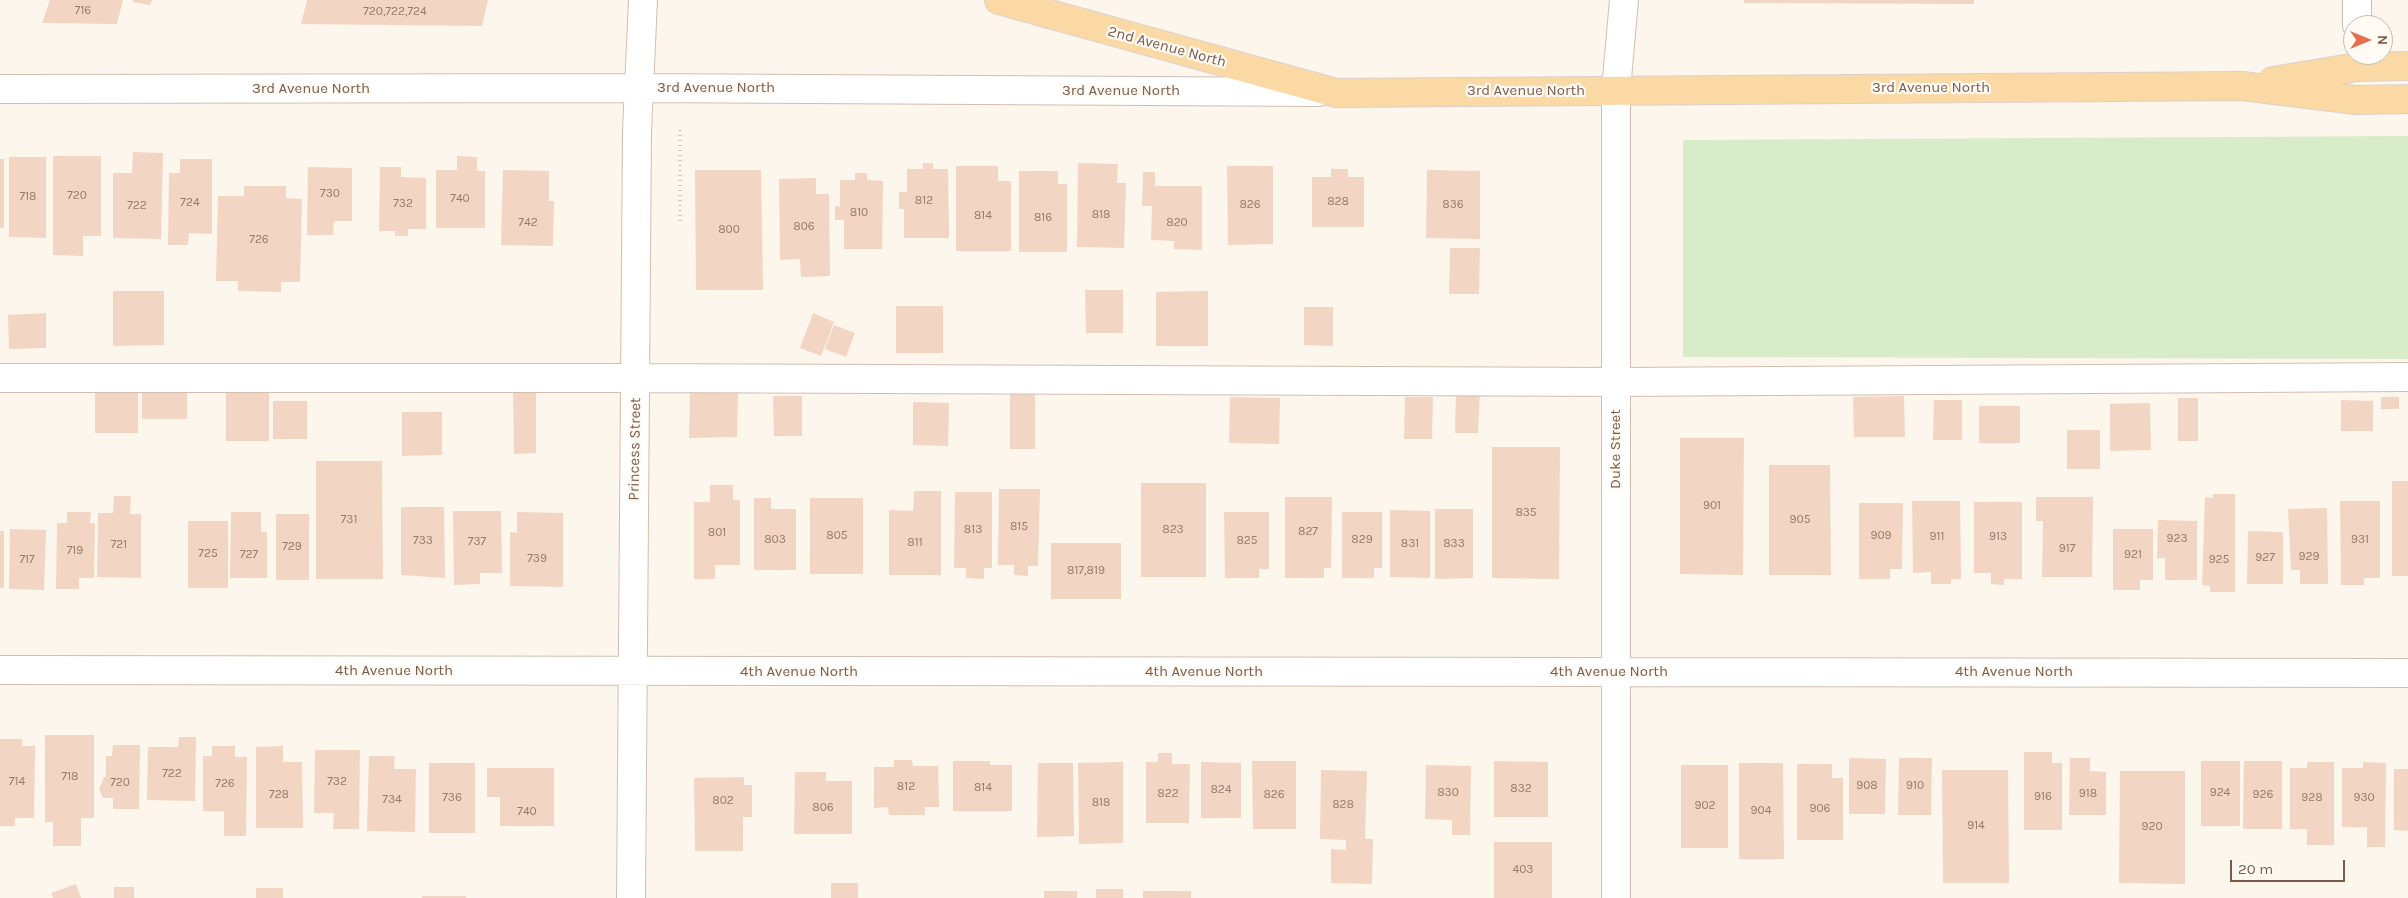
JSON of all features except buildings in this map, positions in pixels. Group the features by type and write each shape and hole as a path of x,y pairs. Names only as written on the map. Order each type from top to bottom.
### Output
{"main road":[{"name":"2nd Avenue North","path":"999,0 1336,93"},
{"name":"3rd Avenue North","path":"2242,86 2343,64"},
{"name":"3rd Avenue North","path":"2393,65 2408,66"},
{"name":"3rd Avenue North","path":"1336,93 2242,86 2356,100 2408,100"}],"street":[{"name":"Princess Street","path":"632,898 638,88 643,0"},
{"name":"Duke Street","path":"1616,898 1616,90 1624,0"},
{"path":"2357,0 2357,15"},
{"name":"3rd Avenue North","path":"0,89 638,88 1336,93"},
{"path":"0,378 636,378 1617,382 2408,377"},
{"name":"4th Avenue North","path":"0,670 2408,673"}],"path":[{"path":"680,130 680,221"}],"green space":[{"path":"2408,136 2408,359 1683,357 1683,140"}]}
